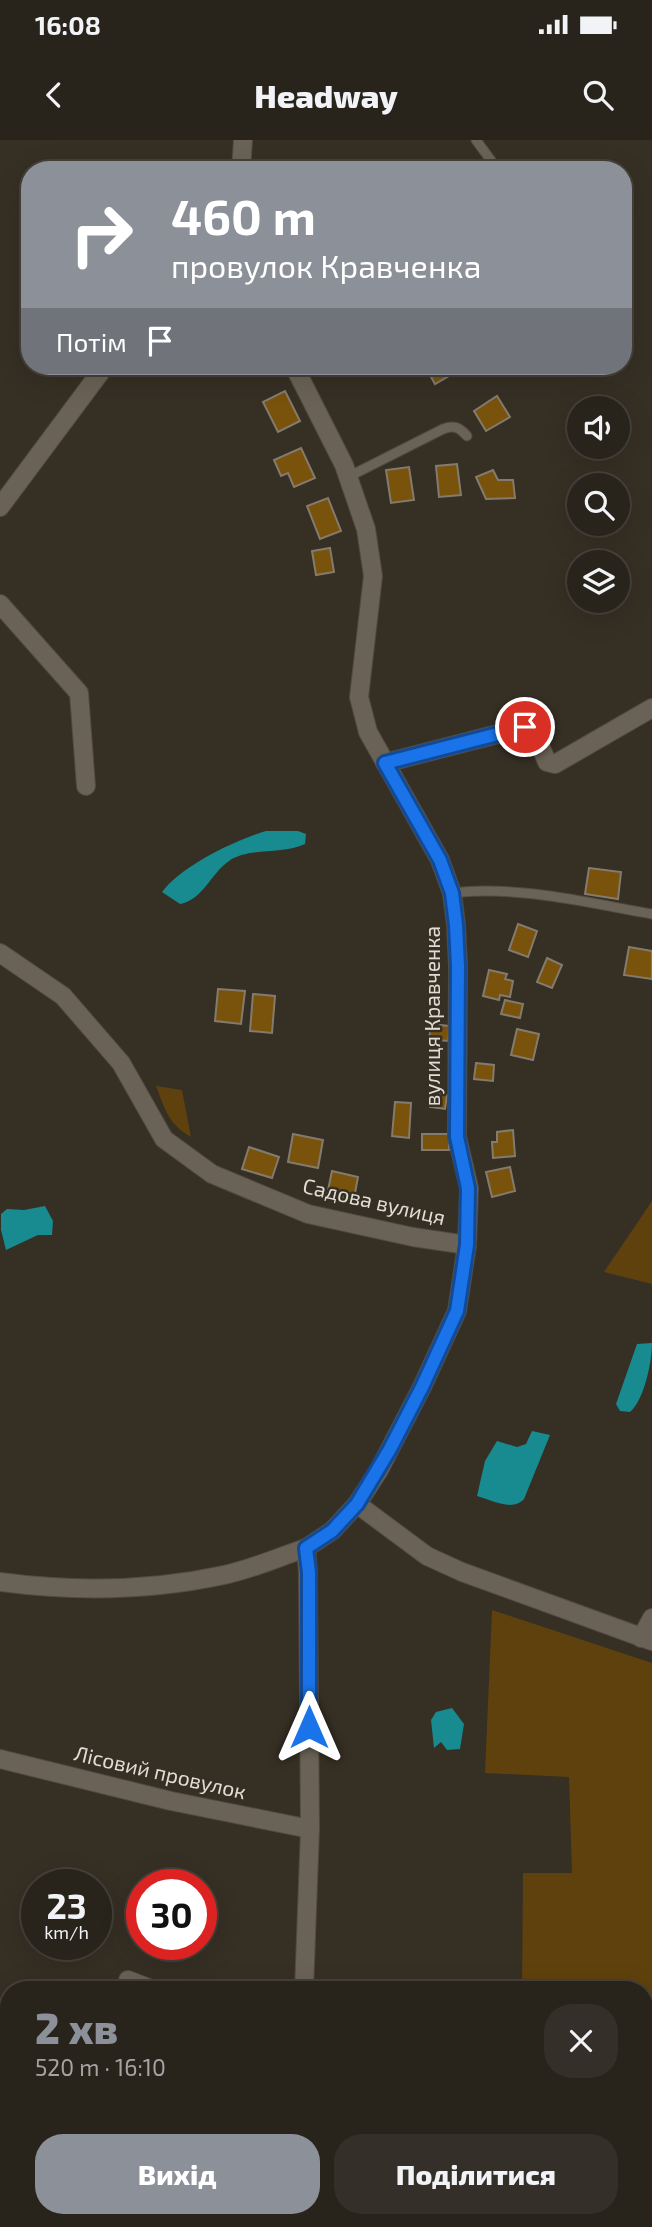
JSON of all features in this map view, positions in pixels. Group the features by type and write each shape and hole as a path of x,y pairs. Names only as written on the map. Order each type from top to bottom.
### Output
{"street":[{"path":"242,161 243,140"},
{"path":"0,508 98,375"},
{"name":"вулиця Кравченка","path":"0,1582 51,1589 158,1587 227,1574 306,1548 332,1531 357,1504 379,1470 457,1311 467,1245 468,1188 457,1137 458,966 452,893 440,860 368,732 359,698 373,576 366,530 344,465 299,375"},
{"path":"0,604 79,693 86,786"},
{"path":"385,763 525,727 534,731 547,762 555,764 652,708"},
{"name":"Садова вулиця","path":"0,953 63,996 121,1062 164,1139 212,1174 308,1214 413,1237 467,1245"},
{"path":"357,1504 427,1556 462,1572 647,1639 652,1618"},
{"path":"304,1981 310,1829 309,1573 306,1548"},
{"name":"Лісовий провулок","path":"0,1759 171,1801 310,1829"},
{"path":"128,1979 133,1981"}],"lane":[{"path":"476,140 491,161"},
{"path":"348,477 443,429 452,426 460,428 467,436"},
{"path":"452,893 469,891 541,895 652,914"}],"shaded area":[{"path":"156,1086 182,1090 191,1137 172,1121"},
{"path":"652,1201 652,1284 604,1272"},
{"path":"492,1610 652,1663 652,1981 522,1981 523,1873 572,1873 569,1777 485,1773"}],"water":[{"path":"266,831 298,831 306,834 305,844 237,857 223,866 195,897 180,904 162,892 182,873 210,855"},
{"path":"45,1206 53,1221 52,1235 38,1235 6,1250 1,1230 1,1214 7,1209 24,1210"},
{"path":"652,1343 649,1370 639,1399 630,1412 620,1411 616,1404 637,1344"},
{"path":"532,1431 550,1435 524,1499 514,1505 508,1505 477,1496 485,1461 497,1441 517,1447 526,1444"},
{"path":"452,1708 464,1724 460,1749 447,1750 441,1742 434,1748 431,1720 436,1712"}],"building":[{"path":"430,375 450,375 435,384"},
{"path":"285,391 300,421 278,432 263,402"},
{"path":"497,396 510,417 486,431 474,411"},
{"path":"301,448 315,478 294,487 288,473 281,476 274,460"},
{"path":"457,464 461,495 439,497 436,466"},
{"path":"409,467 414,500 391,503 386,470"},
{"path":"493,470 498,480 513,480 515,498 486,499 476,477"},
{"path":"328,498 341,531 320,539 307,506"},
{"path":"330,548 334,572 316,575 312,551"},
{"path":"589,868 621,872 618,899 585,894"},
{"path":"518,924 537,931 528,957 509,950"},
{"path":"629,947 652,951 652,979 624,975"},
{"path":"547,958 562,965 552,988 537,982"},
{"path":"489,970 507,974 505,979 513,981 510,997 500,995 499,1000 483,996"},
{"path":"218,989 245,991 241,1024 215,1021"},
{"path":"253,994 275,996 272,1033 250,1031"},
{"path":"505,1000 523,1004 520,1018 501,1014"},
{"path":"431,1024 449,1026 448,1041 429,1039"},
{"path":"517,1029 539,1034 533,1060 511,1055"},
{"path":"476,1063 494,1065 493,1081 474,1079"},
{"path":"432,1093 447,1095 445,1109 430,1107"},
{"path":"395,1102 411,1103 409,1138 392,1136"},
{"path":"513,1130 515,1156 493,1158 492,1142 497,1142 497,1132"},
{"path":"293,1134 323,1140 318,1168 288,1162"},
{"path":"422,1134 449,1134 449,1150 422,1150"},
{"path":"249,1147 279,1157 272,1178 242,1169"},
{"path":"510,1167 515,1191 492,1197 486,1172"},
{"path":"332,1171 358,1177 355,1193 348,1192 347,1199 327,1195"}],"route":[{"path":"309,1727 309,1573 306,1548 332,1531 357,1504 379,1470 457,1311 467,1245 468,1188 457,1137 455,1087 458,966 452,893 440,860 385,763 525,727"}]}
